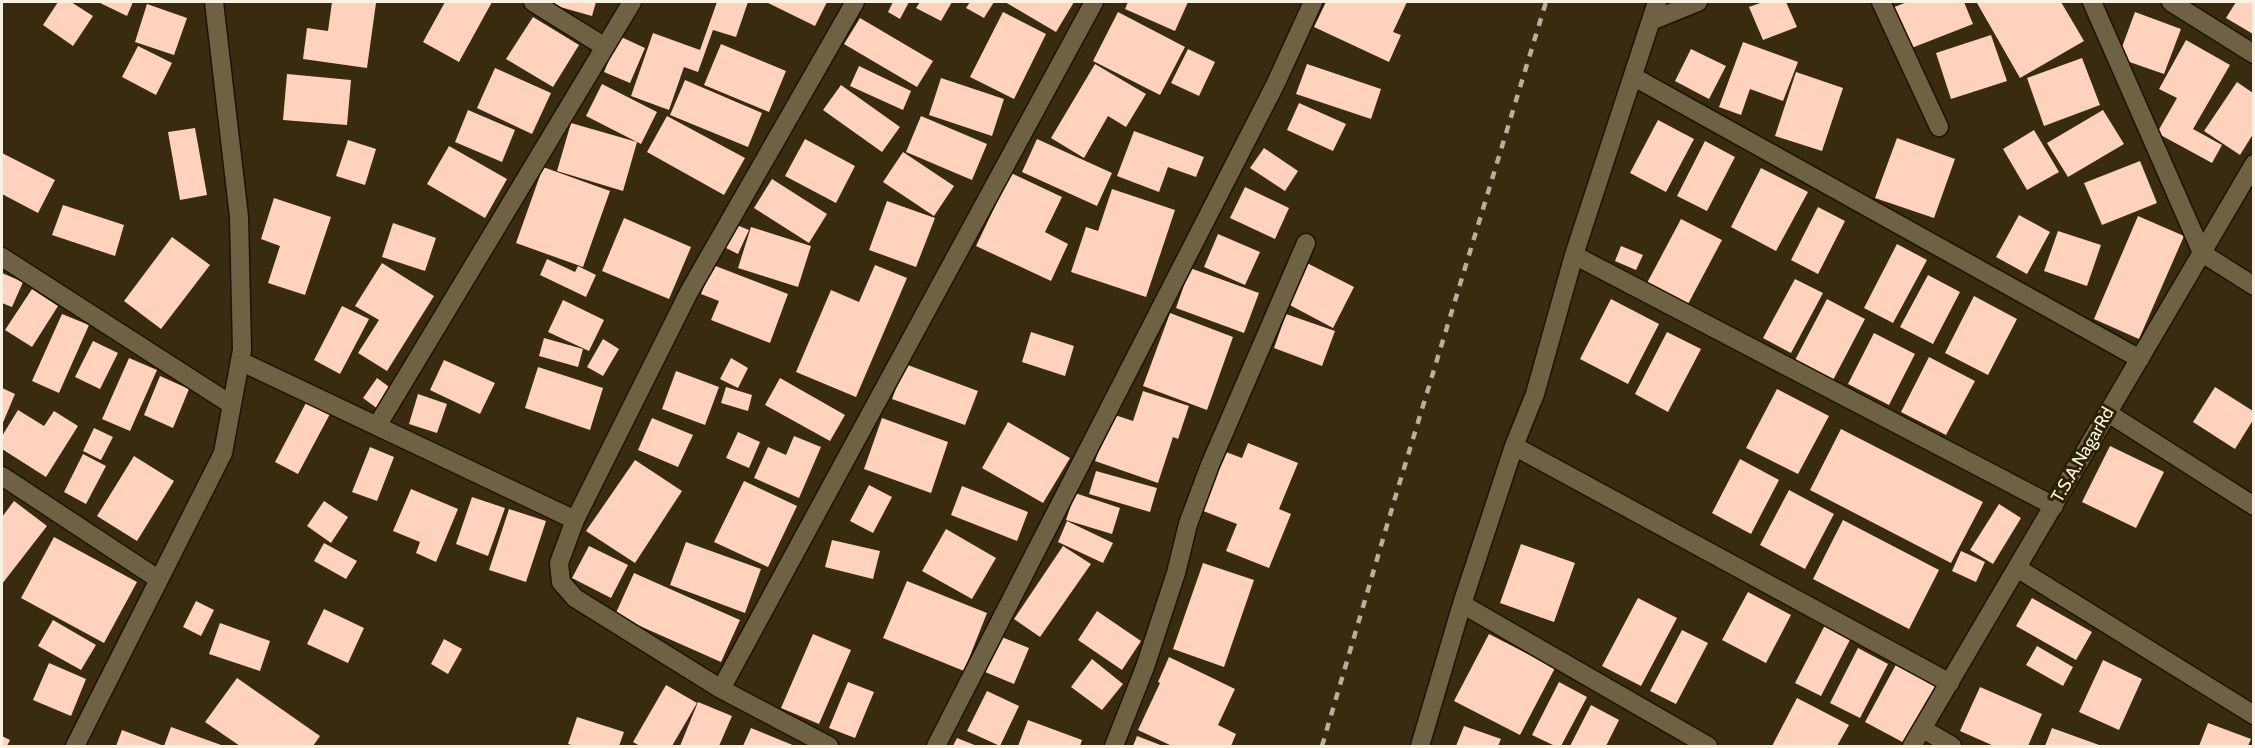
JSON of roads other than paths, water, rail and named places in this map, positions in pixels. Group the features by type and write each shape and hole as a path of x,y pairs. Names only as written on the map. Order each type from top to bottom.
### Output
{"street":[{"path":"75,747 223,453 232,405 242,350 239,217 214,2"},
{"path":"533,2 605,47"},
{"path":"377,426 632,2"},
{"path":"829,747 721,689 575,598 561,582 559,563 575,520 690,292 855,2"},
{"path":"721,689 1094,2"},
{"path":"936,747 1275,85 1313,2"},
{"path":"1420,747 1462,604 1514,446 1535,394 1574,255 1657,2"},
{"path":"1651,21 1698,2"},
{"path":"1881,2 1939,127"},
{"path":"2092,2 2202,253 2253,286"},
{"path":"2172,2 2253,54"},
{"path":"1634,77 2140,359"},
{"name":"T.S.A.NagarRd","path":"1912,747 2253,164"},
{"path":"1114,747 1146,667 1176,573 1188,524 1210,465 1306,243"},
{"path":"1574,255 2054,506"},
{"path":"2,257 232,405"},
{"path":"240,361 575,520"},
{"path":"2108,413 2253,506"},
{"path":"1514,446 1950,683"},
{"path":"2,476 159,579"},
{"path":"2017,568 2253,715"},
{"path":"1462,604 1708,747"},
{"path":"1923,729 1952,747"}],"railway":[{"path":"1322,746 1546,2"}]}
